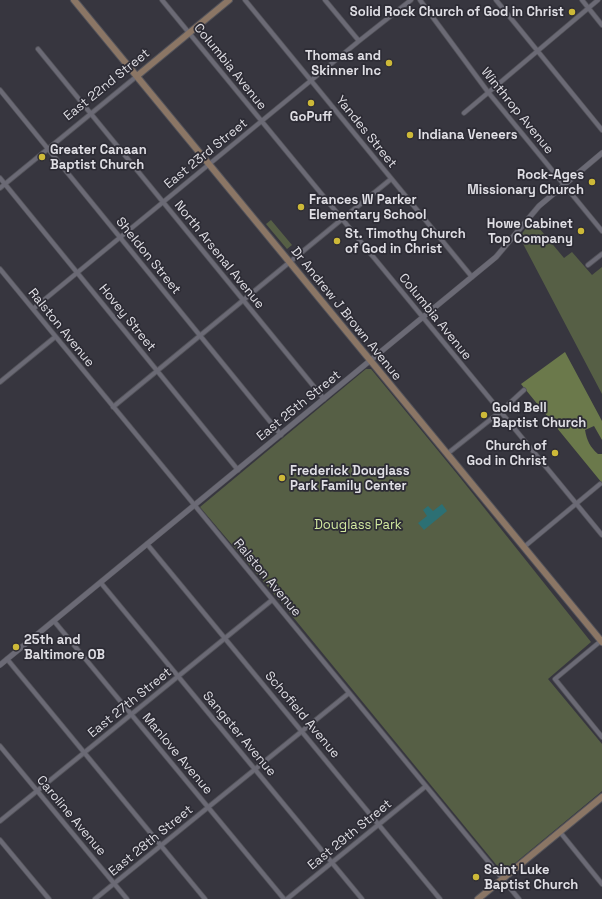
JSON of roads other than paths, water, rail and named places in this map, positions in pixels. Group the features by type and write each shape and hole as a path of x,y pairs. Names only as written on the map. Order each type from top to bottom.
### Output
{"main road":[{"name":"Dr Andrew J Brown Avenue","path":"74,0 602,641"},
{"name":"East 22nd Street","path":"137,76 229,0"},
{"path":"478,899 602,796"}],"street":[{"name":"Columbia Avenue","path":"162,0 602,535"},
{"name":"Yandes Street","path":"245,0 472,277"},
{"path":"325,0 359,41"},
{"name":"East 23rd Street","path":"33,309 411,0"},
{"name":"Winthrop Avenue","path":"420,0 488,92 602,231"},
{"path":"496,0 602,130"},
{"path":"582,0 602,24"},
{"path":"464,113 598,0"},
{"name":"North Arsenal Avenue","path":"38,49 324,399"},
{"name":"East 22nd Street","path":"0,188 137,76"},
{"name":"Sheldon Street","path":"0,90 281,435"},
{"name":"East 25th Street","path":"0,665 500,254 538,207 602,153"},
{"name":"Hovey Street","path":"0,178 238,470"},
{"path":"113,408 391,179"},
{"path":"588,265 602,254"},
{"name":"Ralston Avenue","path":"0,269 519,899"},
{"path":"0,382 55,337"},
{"path":"447,454 500,412 524,390"},
{"path":"524,547 600,484"},
{"name":"Schofield Avenue","path":"147,544 440,899"},
{"name":"Sangster Avenue","path":"101,583 362,899"},
{"name":"East 27th Street","path":"0,821 272,600"},
{"name":"Manlove Avenue","path":"54,621 285,899"},
{"path":"602,641 555,679 602,737"},
{"path":"7,660 205,899"},
{"name":"East 28th Street","path":"95,899 349,692"},
{"name":"Caroline Avenue","path":"0,746 127,899"},
{"name":"East 29th Street","path":"285,899 426,786"},
{"path":"560,832 602,884"},
{"path":"0,840 48,899"}],"water":[{"path":"442,504 447,511 424,530 418,523 427,516 423,510 428,506 433,511"}],"place":[{"name":"Solid Rock Church of God in Christ","path":"572,12"},
{"name":"Thomas and Skinner Inc","path":"389,63"},
{"name":"GoPuff","path":"311,103"},
{"name":"Indiana Veneers","path":"410,135"},
{"name":"Greater Canaan Baptist Church","path":"42,157"},
{"name":"Rock-Ages Missionary Church","path":"592,182"},
{"name":"Frances W Parker Elementary School","path":"301,207"},
{"name":"Howe Cabinet Top Company","path":"581,231"},
{"name":"St. Timothy Church of God in Christ","path":"337,241"},
{"name":"Gold Bell Baptist Church","path":"484,415"},
{"name":"Church of God in Christ","path":"555,453"},
{"name":"Frederick Douglass Park Family Center","path":"282,478"},
{"name":"25th and Baltimore OB","path":"16,647"},
{"name":"Saint Luke Baptist Church","path":"476,877"}],"park label":[{"name":"Douglass Park","path":"358,525"}]}
